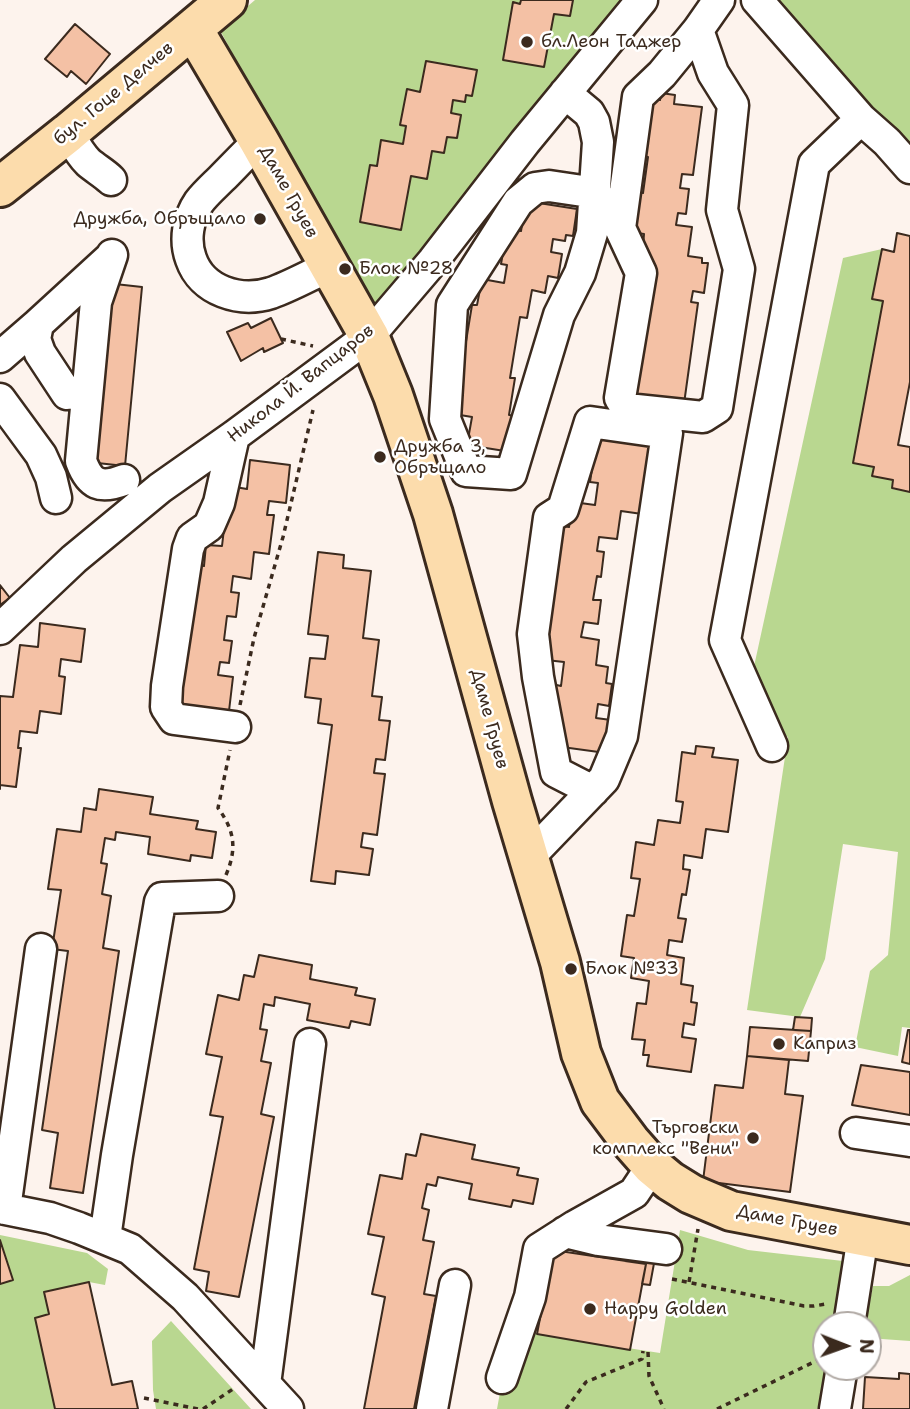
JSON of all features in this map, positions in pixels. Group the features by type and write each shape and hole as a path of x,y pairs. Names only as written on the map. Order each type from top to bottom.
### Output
{"main road":[{"name":"бул. Гоце Делчев","path":"0,187 227,0"},
{"name":"Даме Груев","path":"193,29 369,337 393,395 433,514 560,962 581,1053 600,1101 652,1166 691,1194 731,1211 910,1245"}],"street":[{"name":"Никола Й. Вапцаров","path":"0,629 74,559 160,488 369,337 642,0"},
{"path":"668,423 627,409 620,398 641,273 620,228 638,97 662,74 719,0"},
{"path":"757,0 861,118 910,168"},
{"path":"593,791 556,772 538,677 533,634 549,518 563,509 590,422 668,423 703,417 717,408 739,269 722,210 733,105 713,74 698,30"},
{"path":"565,93 589,113 594,122 598,142 596,193 592,233 580,273 559,315 511,474 466,471 445,419 452,305 519,202 535,188 549,186 596,193"},
{"path":"772,746 724,640 814,164 861,118"},
{"path":"68,133 90,164 111,180"},
{"path":"259,141 206,194 194,211 187,239 194,268 205,282 220,291 249,296 270,293 330,266"},
{"path":"0,357 112,255 96,302 81,461 93,482 110,485 124,480"},
{"path":"38,324 35,340 40,353 67,394"},
{"path":"0,399 41,454 56,498"},
{"path":"529,857 604,779 622,736 668,423"},
{"path":"234,436 219,503 209,526 192,538 188,549 166,707 174,719 235,727"},
{"path":"105,1238 160,902 162,898 218,896"},
{"path":"41,948 3,1209 50,1218 130,1249 186,1297 288,1409"},
{"path":"260,1378 310,1044"},
{"path":"856,1133 910,1141"},
{"path":"502,1378 530,1297 539,1249 634,1193 652,1166"},
{"path":"565,1232 598,1240 666,1249"},
{"path":"851,1311 863,1236"},
{"path":"432,1409 455,1284"},
{"path":"835,1409 840,1381"}],"path":[{"path":"218,896 228,870 234,842 227,820 218,808 254,638 283,537 322,370"},
{"path":"689,1282 693,1262"},
{"path":"673,1279 789,1303 822,1305"},
{"path":"566,1409 586,1382 638,1361 646,1352 649,1376 664,1409"},
{"path":"717,1409 812,1363"},
{"path":"144,1398 200,1409 260,1378"}],"green space":[{"path":"255,0 626,0 541,96 371,315 220,30"},
{"path":"767,0 910,0 910,150"},
{"path":"882,249 872,299 883,301 853,463 874,467 872,476 893,480 892,489 910,492 910,1028 902,1027 898,1056 855,1047 870,971 888,955 898,852 843,844 825,959 800,1017 747,1010 788,737 768,729 753,671 843,258"},
{"path":"680,1230 748,1250 843,1261 836,1311 812,1311 812,1381 826,1381 821,1409 497,1409 511,1332 660,1353"},
{"path":"0,1235 87,1253 108,1269 105,1285 89,1282 49,1314 35,1318 55,1409 0,1409"},
{"path":"910,1275 910,1341 882,1339 882,1311 868,1311 873,1286 889,1286"},
{"path":"171,1321 251,1409 156,1409 152,1341"}],"building":[{"name":"бл.Леон Таджер","path":"521,0 573,0 570,16 554,14 544,67 503,60 513,2 520,4"},
{"path":"75,24 110,54 86,84 71,71 67,77 45,59"},
{"path":"426,61 477,70 472,96 466,95 465,102 453,100 451,113 461,115 457,138 447,137 444,153 432,151 427,179 411,176 401,230 360,222 370,165 377,166 381,140 403,144 406,126 400,125 407,89 420,92"},
{"path":"661,93 675,95 674,104 702,107 693,175 682,174 680,188 689,189 686,214 678,213 676,225 692,227 688,256 702,258 702,263 708,263 704,293 693,291 691,302 698,303 683,411 632,396 644,234 630,232 636,192 643,193 648,157 636,155 651,99 660,100"},
{"path":"526,201 577,209 573,236 566,235 565,241 553,239 551,252 562,254 558,278 548,276 545,293 532,290 527,318 520,317 510,378 515,378 509,415 517,416 511,452 467,445 472,417 454,414 472,305 477,305 482,279 504,283 507,265 501,264 507,229 521,231"},
{"path":"897,233 910,236 910,382 898,445 910,447 910,492 892,488 893,480 872,476 874,467 853,463 883,301 872,299 882,249 894,252"},
{"path":"106,283 142,287 125,466 88,462"},
{"path":"271,318 283,343 264,352 263,348 241,361 227,332 248,323 251,328"},
{"path":"597,434 652,442 642,514 621,511 617,539 599,537 597,551 604,552 601,577 597,576 593,600 601,600 598,624 584,622 581,637 599,640 596,665 608,667 606,683 612,684 609,706 598,704 596,718 611,720 606,753 562,747 552,684 561,686 564,662 546,660 549,640 536,638 551,524 569,527 573,502 595,505 598,483 590,482"},
{"path":"250,460 290,465 286,503 269,501 267,515 274,515 269,554 254,552 251,579 233,576 231,592 239,593 236,617 227,616 224,640 232,641 229,663 220,662 218,675 233,677 229,711 176,705 192,564 204,566 206,545 222,546 229,486 247,489"},
{"path":"318,552 344,555 343,568 371,571 363,638 379,640 372,696 382,697 379,720 390,721 385,760 376,759 374,773 385,774 377,835 363,833 361,847 373,849 369,875 336,871 335,884 311,881 332,725 318,723 321,699 305,697 310,658 325,659 328,636 308,634"},
{"path":"0,585 10,598 0,605"},
{"path":"40,623 85,629 81,662 61,659 59,676 65,677 61,714 40,711 37,733 20,731 18,748 21,748 16,787 0,785 0,696 13,697 20,645 38,647"},
{"path":"696,746 714,748 712,757 738,760 728,832 706,829 702,858 684,855 683,869 690,870 686,895 682,894 678,918 686,919 682,942 669,940 667,955 684,958 681,984 693,986 691,1002 697,1003 694,1025 684,1023 682,1037 696,1039 691,1072 647,1066 649,1055 643,1055 645,1040 632,1039 637,1003 646,1004 649,981 631,978 634,958 621,956 627,915 634,916 640,879 631,878 636,842 654,845 658,820 680,823 683,802 676,801 682,752 695,754"},
{"path":"99,789 153,797 150,814 198,821 196,829 216,832 212,858 191,855 190,861 148,854 150,837 116,832 115,840 105,838 101,863 107,864 102,894 111,896 103,948 119,951 83,1193 50,1188 58,1133 42,1130 68,951 52,949 61,890 48,889 57,829 81,832 84,808 96,810"},
{"path":"259,955 312,965 310,979 357,988 355,995 375,999 370,1025 351,1021 349,1028 307,1020 310,1004 275,997 274,1006 264,1004 260,1029 267,1030 261,1061 271,1063 261,1114 274,1117 239,1297 206,1291 209,1272 194,1269 223,1117 210,1115 222,1057 206,1054 218,995 239,1000 244,975 254,977"},
{"path":"795,1017 812,1018 811,1031 793,1030"},
{"name":"Каприз","path":"750,1027 811,1031 808,1061 747,1056"},
{"path":"910,1030 910,1064 902,1062"},
{"name":"Търговски комплекс \"Вени\"","path":"747,1056 789,1060 785,1094 803,1096 790,1192 703,1181 715,1085 743,1088"},
{"path":"861,1065 910,1072 910,1115 852,1105"},
{"path":"421,1134 475,1145 472,1159 519,1168 517,1175 538,1179 533,1204 513,1200 511,1207 469,1199 472,1184 438,1177 436,1186 427,1184 422,1208 429,1210 423,1240 434,1242 424,1294 436,1296 414,1409 364,1409 385,1297 372,1294 384,1237 368,1234 380,1175 402,1179 406,1154 416,1156"},
{"path":"0,1240 13,1280 0,1284"},
{"name":"Happy Golden","path":"553,1250 646,1264 630,1350 537,1334"},
{"path":"626,1253 655,1258 650,1285 642,1284 646,1264 625,1261"},
{"path":"89,1282 112,1385 132,1381 138,1409 55,1409 35,1318 49,1314 44,1292"},
{"path":"899,1373 910,1374 910,1409 863,1409 865,1381 899,1379"}],"place":[{"name":"бл.Леон Таджер","path":"527,42"},
{"name":"Дружба, Обръщало","path":"260,219"},
{"name":"Блок №28","path":"345,269"},
{"name":"Дружба 3, Обръщало","path":"380,457"},
{"name":"Блок №33","path":"571,969"},
{"name":"Каприз","path":"779,1044"},
{"name":"Търговски комплекс \"Вени\"","path":"753,1138"},
{"name":"Happy Golden","path":"590,1309"}]}
